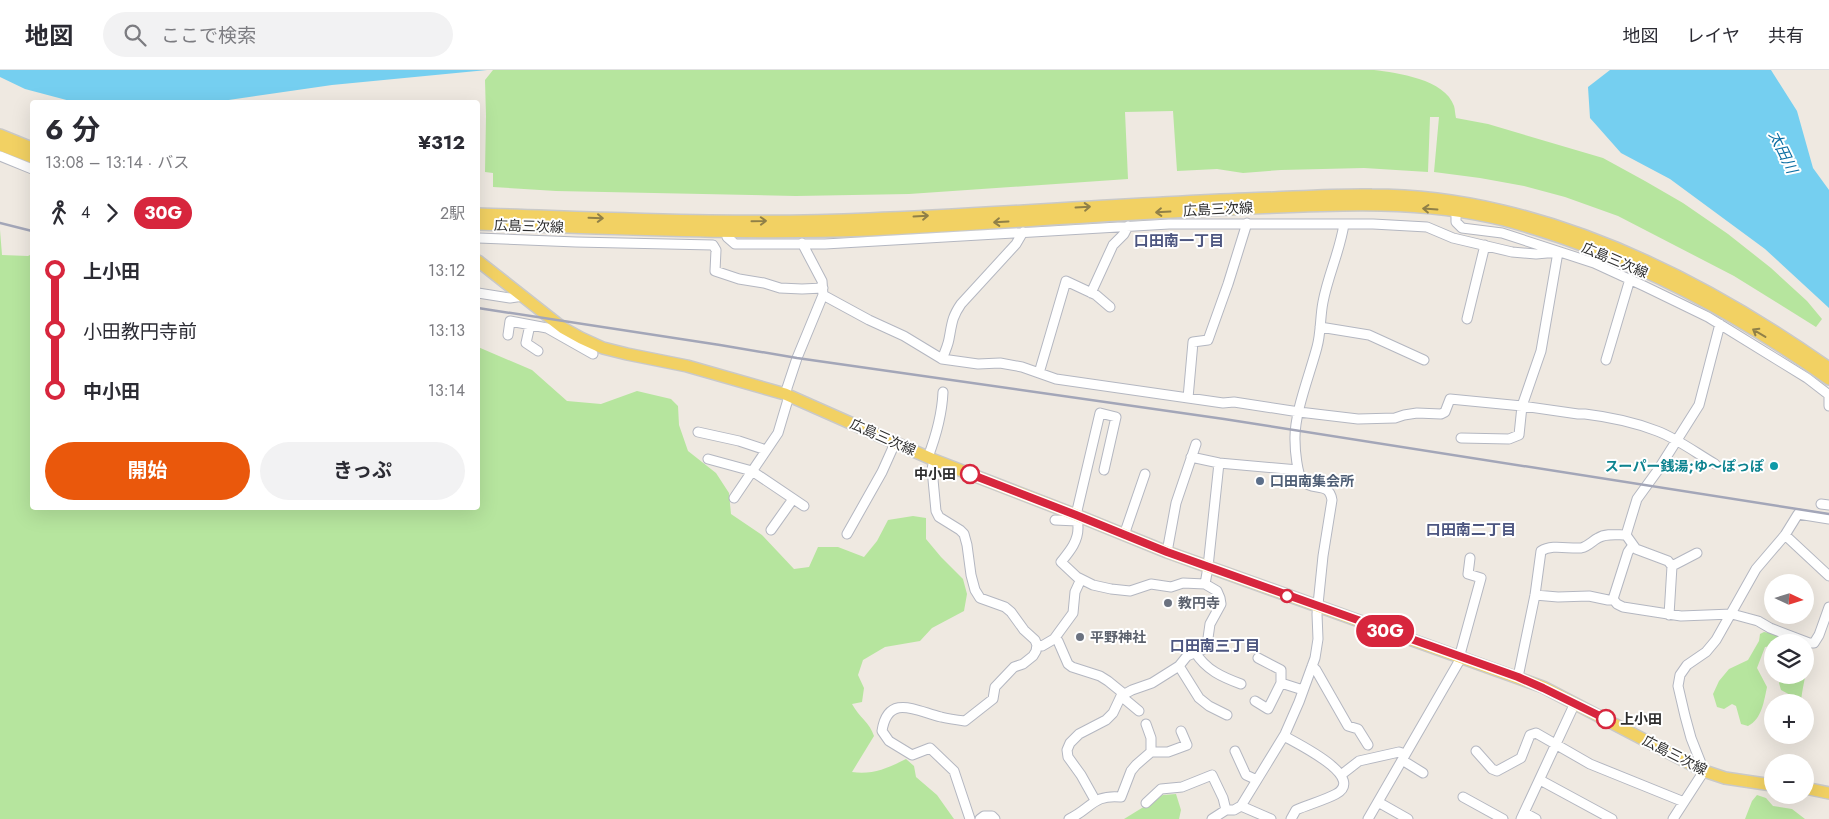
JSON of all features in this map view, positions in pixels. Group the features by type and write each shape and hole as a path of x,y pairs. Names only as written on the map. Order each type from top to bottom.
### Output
{"main road":[{"path":"0,135 30,147"},
{"path":"0,145 30,156"},
{"name":"広島三次線","path":"480,214 726,226 867,230 1284,206 1370,204 1504,211 1562,228 1644,261 1697,286 1781,335 1829,368"},
{"name":"広島三次線","path":"1456,207 1559,237 1655,276 1728,314 1829,379"},
{"name":"広島三次線","path":"480,224 726,226"},
{"name":"広島三次線","path":"480,263 571,336 603,348 687,366 787,395 931,459 1167,552 1460,658 1518,677 1576,703 1704,770 1725,778 1764,783"},
{"path":"1814,790 1829,793"}],"street":[{"path":"0,156 30,168"},
{"path":"1456,207 1456,222 1462,228 1502,233 1594,264 1720,324 1807,378 1829,396 1829,406"},
{"path":"726,226 727,237 735,244 825,244 1170,224 1344,224 1427,227 1453,238 1512,252 1536,254 1558,252"},
{"path":"1188,398 1193,342 1208,340 1247,224"},
{"path":"1212,819 1226,810 1234,810 1241,806 1284,736 1312,666 1318,639 1318,607 1323,556 1332,500 1331,493 1327,489 1308,485 1301,480 1295,440 1299,412 1318,346 1323,303 1342,238 1344,224"},
{"path":"1091,292 1113,246 1124,234 1128,226"},
{"path":"942,359 949,340 954,314 1016,244 1023,232"},
{"path":"480,238 713,244 716,250 715,271 739,279 764,282 780,288 823,292 868,320 904,336 942,359 978,364 1000,363 1022,366 1056,379 1223,403 1234,402 1358,419 1396,418 1417,413 1442,414 1445,412 1450,399 1602,416 1634,423 1676,440 1715,464"},
{"path":"734,498 778,433 797,358 823,292 822,281 802,243"},
{"path":"1467,320 1485,245"},
{"path":"1461,438 1509,439 1519,435 1522,406 1541,350 1558,252"},
{"path":"1606,360 1630,280"},
{"path":"1039,373 1066,281 1091,292 1110,307"},
{"path":"480,293 510,298 523,296"},
{"path":"508,335 510,321 547,328 571,336 593,354"},
{"path":"1626,535 1637,499 1699,406 1720,324"},
{"path":"530,325 526,344 538,351"},
{"path":"1320,327 1369,335 1424,360"},
{"path":"943,392 943,408 931,459 936,511 939,516 964,534 974,590 980,598 1005,607 1011,612 1024,630 1035,640 1037,645 1036,651 1023,664 1014,667 996,687 993,699 964,721 901,706 894,709 883,723 882,731 889,741 912,754 930,748 954,771 970,819"},
{"path":"1095,800 1068,757 1067,750 1070,743 1079,734 1106,720 1113,714 1123,695 1152,683 1179,666 1187,656 1204,648 1207,645 1210,624 1221,604 1216,592 1205,584 1182,583 1171,587 1151,584 1130,591 1111,590 1093,585 1081,579 1061,562 1077,538 1077,517 1100,413 1116,417 1104,470"},
{"path":"698,432 739,441 766,450"},
{"path":"847,534 882,472 895,443"},
{"path":"1167,552 1176,503 1196,444"},
{"path":"708,458 752,471 804,506"},
{"path":"1191,458 1219,463 1298,470"},
{"path":"1205,584 1219,463"},
{"path":"1124,535 1145,474"},
{"path":"771,530 793,499"},
{"path":"1673,819 1704,770 1691,738 1685,716 1678,686 1680,675 1687,665 1706,652 1716,640 1756,569 1785,535 1798,514 1829,519"},
{"path":"1055,520 1077,517"},
{"path":"1626,535 1636,549 1668,561 1672,566 1669,615"},
{"path":"1518,677 1535,595 1541,551 1546,548 1581,548 1589,545 1599,537 1626,535"},
{"path":"1785,535 1829,576"},
{"path":"1613,599 1628,552 1633,545"},
{"path":"1672,566 1697,553"},
{"path":"1368,819 1460,658 1481,578 1468,574 1470,558"},
{"path":"1037,645 1042,646 1054,639 1073,614 1075,592 1081,579"},
{"path":"1535,595 1558,597 1589,596 1608,600 1613,599"},
{"path":"1613,599 1623,607 1669,615 1732,614 1758,621 1809,644 1814,643 1820,635 1829,607"},
{"path":"1054,639 1061,643 1068,664 1108,681 1139,711"},
{"path":"1195,652 1203,665 1227,679 1241,684"},
{"path":"1255,701 1268,709 1281,683 1281,670 1258,658"},
{"path":"1179,666 1199,698 1209,706 1227,715"},
{"path":"1312,666 1348,726 1358,729 1368,745"},
{"path":"1281,683 1303,690"},
{"path":"1536,819 1523,816 1576,703"},
{"path":"1146,724 1151,738 1151,752"},
{"path":"1069,819 1095,800 1106,796 1121,797 1131,771 1151,752 1168,752 1187,745 1181,731"},
{"path":"1476,751 1492,769 1497,771 1520,758 1530,735 1536,733 1590,764 1684,802"},
{"path":"1284,736 1330,763 1341,775 1344,782 1342,789 1336,794 1296,810 1291,819"},
{"path":"1235,751 1246,775 1257,780"},
{"path":"1341,775 1359,760 1399,752 1423,772"},
{"path":"1146,802 1161,789 1182,787 1212,775 1223,798 1226,810"},
{"path":"1540,780 1612,819"},
{"path":"1463,797 1503,819"},
{"path":"1378,802 1408,819"},
{"path":"1241,806 1271,819"},
{"path":"980,819 984,816 992,816 995,819"}],"green space":[{"path":"493,70 1374,70 1395,73 1419,79 1441,89 1454,106 1456,118 1488,124 1603,158 1645,181 1683,203 1728,234 1771,268 1807,301 1822,319 1816,327 1734,276 1618,216 1565,197 1524,186 1434,172 1439,117 1430,117 1428,172 1364,168 1243,173 1217,169 1177,171 1173,111 1125,112 1128,179 909,194 796,196 556,191 493,187 493,173 485,172 485,80"},
{"path":"0,230 2,255 30,255 30,510 480,510 480,348 532,370 567,401 601,404 637,391 671,399 678,406 679,425 688,451 716,473 729,493 731,514 762,535 794,569 809,567 818,547 838,547 864,557 877,541 888,520 913,516 926,518 926,539 963,579 967,594 964,611 932,628 920,641 885,647 863,660 858,675 864,688 862,702 852,704 870,727 874,736 852,772 860,773 880,770 906,759 914,766 916,777 937,795 954,819 0,819"},
{"path":"1764,632 1775,634 1764,634 1764,650 1757,668 1767,687 1762,709 1753,723 1748,726 1741,724 1736,706 1732,704 1724,709 1717,707 1713,694 1719,681 1729,669 1748,660 1759,641 1760,634"},
{"path":"1779,684 1804,684 1802,694 1788,694 1781,690"},
{"path":"1176,794 1181,810 1179,819 1124,819 1163,795"},
{"path":"1757,795 1764,797 1764,804 1792,809 1805,819 1745,819 1752,801"}],"water":[{"path":"0,70 487,70 332,85 229,100 66,100 25,89 0,77"},
{"name":"太田川","path":"1610,70 1771,70 1797,111 1813,168 1829,190 1829,308 1765,249 1670,179 1621,153 1590,118 1588,87"}],"railway":[{"path":"0,223 30,230"},
{"path":"480,308 797,358 1224,419 1829,514"}],"bus line":[{"name":"30G","path":"970,474 1167,552 1460,658 1518,677 1576,703 1606,719"}],"place":[{"name":"スーパー銭湯;ゆ～ぽっぽ","path":"1774,466"},
{"name":"中小田","path":"970,474"},
{"name":"口田南集会所","path":"1260,481"},
{"name":"教円寺","path":"1168,603"},
{"name":"平野神社","path":"1080,637"},
{"name":"上小田","path":"1606,719"}],"district":[{"name":"口田南一丁目","path":"1179,241"},
{"name":"口田南二丁目","path":"1471,530"},
{"name":"口田南三丁目","path":"1215,646"}]}
